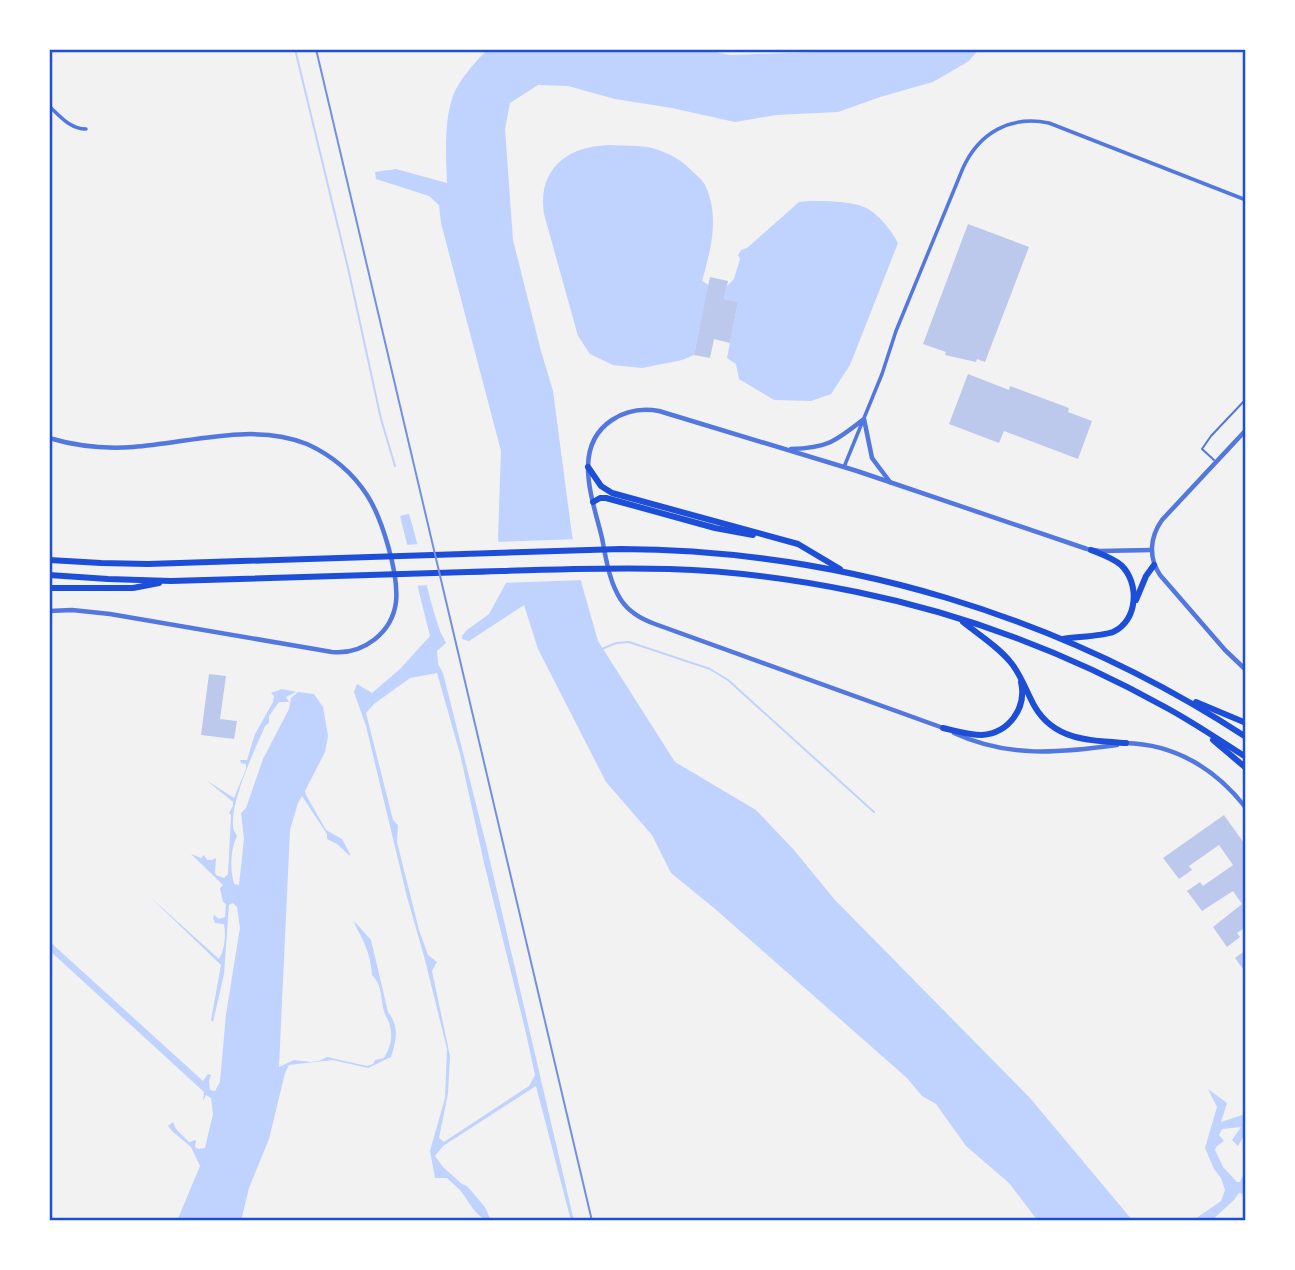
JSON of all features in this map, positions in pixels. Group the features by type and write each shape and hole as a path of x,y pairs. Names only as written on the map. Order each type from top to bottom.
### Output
{"highway":[{"path":"588,467 601,486 612,493 798,544 845,572"},
{"path":"593,502 606,498 728,532 769,536"},
{"path":"49,560 136,564 585,549 699,551 746,556 845,572 897,584 965,604 1063,639 1169,691 1246,737"},
{"path":"1091,550 1116,561 1126,571 1132,584 1134,604"},
{"path":"1063,639 1115,631 1127,619 1146,576 1154,565"},
{"path":"49,575 172,581 644,568 788,580 869,594 959,618 1016,638 1082,665 1145,696 1246,757"},
{"path":"49,588 133,588 172,581"},
{"path":"959,618 1007,658 1046,721 1061,732 1082,740 1126,743"},
{"path":"943,728 983,735 1005,727 1014,718 1021,704 1023,688 1020,677"},
{"path":"1169,691 1246,723"},
{"path":"1202,729 1246,768"}],"street":[{"path":"49,106 71,126 86,129"},
{"path":"844,467 965,162 979,143 998,129 1027,121 1049,123 1246,200"},
{"path":"1152,550 1091,550 844,467 653,410 623,414 604,426 591,446 589,482 615,589 625,605 640,618 983,744 1016,751 1041,752 1126,743 1147,744 1165,749 1192,760 1222,780 1246,808"},
{"path":"784,449 811,448 831,443 864,419"},
{"path":"864,419 872,458 891,483"},
{"path":"1246,430 1162,520 1155,531 1152,550 1157,572 1246,670"},
{"path":"49,438 80,445 119,448 260,434 288,438 310,445 343,467 357,481 371,502 383,532 397,594 392,617 379,636 362,648 342,653 110,614 80,610 49,611"}],"lane":[{"path":"1216,462 1202,449 1246,399"}],"water":[{"path":"488,49 700,49 730,55 817,52 832,49 979,49 969,61 933,82 838,112 776,115 735,122 615,99 568,86 538,85 510,103 505,129 513,240 553,391 572,535 582,585 598,641 675,762 756,810 794,850 835,900 1030,1098 1133,1221 1038,1221 1009,1183 966,1146 936,1104 922,1096 907,1078 671,873 652,835 606,782 538,649 524,605 469,641 462,639 467,630 489,614 506,583 498,538 501,451 441,223 439,205 429,196 376,179 375,172 396,169 447,183 447,130 454,92"},
{"path":"594,146 647,147 670,155 686,165 700,179 710,197 712,233 702,281 709,285 694,355 682,360 642,368 613,365 590,354 578,336 544,214 545,184 558,163 569,155"},
{"path":"799,202 845,202 864,207 884,222 898,243 850,365 831,394 811,401 774,400 739,379 736,364 727,358 738,302 724,299 727,286 734,279 741,250 747,248"},
{"path":"409,514 434,614 446,643 437,651 438,664 443,673 486,844 574,1221 571,1221 536,1086 443,1146 435,1156 443,1167 467,1186 485,1207 491,1221 481,1217 447,1178 435,1178 430,1151 445,1098 447,1049 366,726 354,692 357,684 372,693 400,669 430,636 400,516","holes":["437,673 460,754 535,1075 529,1086 444,1142 439,1138 448,1093 450,1056 432,971 437,962 428,955 419,930 397,842 398,825 393,820 366,713 410,678"]},
{"path":"282,689 296,692 286,697 289,702 279,702 269,716 269,723 265,726 239,789 233,815 237,836 231,860 234,884 239,885 244,839 241,813 246,808 263,759 289,709 291,698 298,692 314,694 323,707 328,736 325,752 305,791 306,795 326,830 342,839 350,856 327,839 327,834 302,796 290,830 279,1067 294,1060 311,1062 327,1057 367,1066 384,1058 391,1039 391,1030 380,988 372,975 368,952 354,921 371,940 388,1012 396,1029 394,1045 391,1057 368,1068 333,1060 289,1065 269,1139 249,1188 241,1221 177,1221 200,1166 191,1147 168,1126 173,1122 189,1142 196,1140 195,1147 205,1148 213,1114 211,1098 206,1095 203,1101 204,1092 49,950 49,941 203,1081 208,1074 211,1075 210,1090 215,1091 220,1082 226,1014 240,928 237,907 233,903 229,905 224,974 213,1022 211,1020 221,965 148,895 219,959 223,951 224,924 215,923 213,918 214,915 219,919 225,917 226,904 223,902 220,888 223,885 191,854 201,858 204,855 207,860 216,858 216,875 224,878 228,874 229,813 233,802 206,780 234,798 246,769 246,764 240,760 247,760 255,734 273,702 274,696 271,693"},
{"path":"1208,1089 1227,1103 1221,1122 1242,1115 1246,1117 1246,1132 1238,1146 1232,1140 1241,1127 1222,1129 1219,1135 1224,1141 1215,1150 1223,1167 1237,1182 1246,1174 1246,1192 1239,1193 1211,1221 1192,1221 1221,1201 1225,1190 1205,1148 1217,1107"}],"pier":[{"path":"577,539 585,580 502,583 495,542"},
{"path":"422,544 430,585 414,586 404,545"}],"building":[{"path":"968,224 1029,247 985,362 945,355 946,352 923,344"},
{"path":"710,277 728,281 724,299 738,302 730,343 714,339 710,358 694,355"},
{"path":"968,374 1069,408 1068,412 1092,421 1078,459 1004,431 999,443 949,424"},
{"path":"209,674 226,676 220,719 237,721 234,739 201,735"},
{"path":"1224,815 1246,846 1246,927 1237,933 1240,937 1227,947 1213,927 1242,904 1233,891 1202,911 1187,891 1200,882 1203,886 1233,865 1219,845 1189,866 1192,870 1179,879 1163,858"},
{"path":"1246,950 1246,973 1235,958"}],"waterway":[{"path":"295,49 381,419 395,466"},
{"path":"602,649 616,643 629,642 710,669 728,680 874,812"}],"railway":[{"path":"316,49 592,1221"}]}
